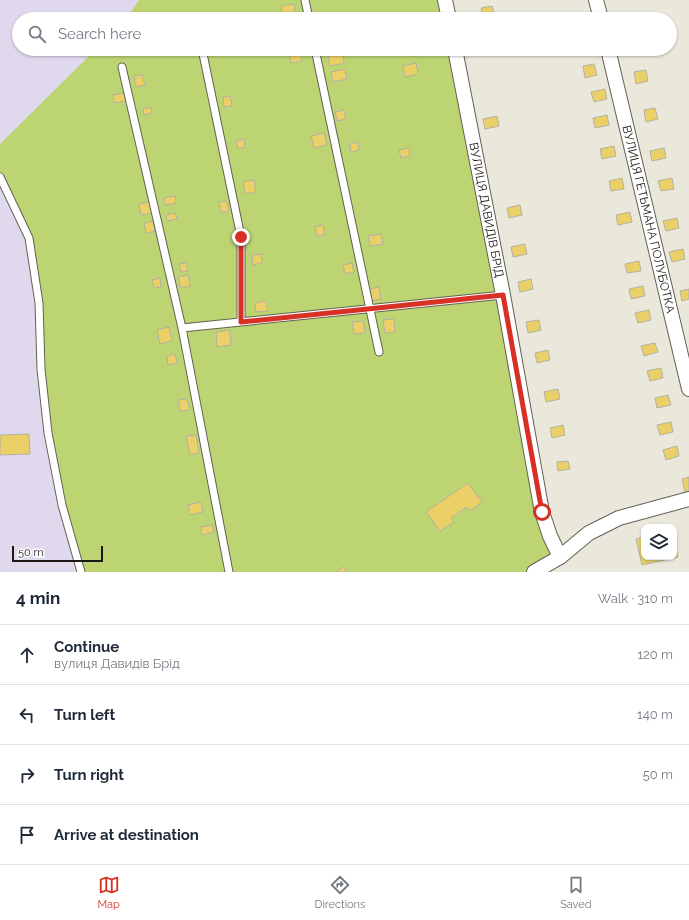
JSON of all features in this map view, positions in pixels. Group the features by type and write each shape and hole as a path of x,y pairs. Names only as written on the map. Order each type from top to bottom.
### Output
{"street":[{"path":"445,0 448,12"},
{"path":"596,0 599,12"},
{"name":"ВУЛИЦЯ ДАВИДІВ БРІД","path":"456,56 503,295 542,512 550,536 560,556"},
{"name":"ВУЛИЦЯ ГЕТЬМАНА ПОЛУБОТКА","path":"610,56 689,389"},
{"path":"534,572 560,556 589,533 619,518 689,499"}],"lane":[{"path":"305,0 308,12"},
{"path":"203,56 241,237 241,322"},
{"path":"316,56 379,352"},
{"path":"122,67 182,328 229,572"},
{"path":"0,177 29,238 39,302 41,369 48,433 62,505 81,572"},
{"path":"182,328 503,295"}],"shaded area":[{"path":"0,0 139,0 131,12 12,12 12,56 89,56 0,144"},
{"path":"0,177 29,238 81,572 0,572"}],"green space":[{"path":"139,0 444,0 446,12 131,12"},
{"path":"89,56 453,56 542,512 560,557 534,572 81,572 48,433 39,302 29,238 0,177 0,144"}],"building":[{"path":"294,4 295,12 282,12 281,6"},
{"path":"492,6 494,12 482,12 481,8"},
{"path":"290,56 301,56 302,61 291,63"},
{"path":"328,56 343,56 344,63 330,66"},
{"path":"416,63 418,74 405,77 403,66"},
{"path":"594,64 597,75 585,78 583,66"},
{"path":"345,69 347,79 333,82 331,72"},
{"path":"646,70 648,81 636,84 634,72"},
{"path":"142,75 145,85 136,87 134,76"},
{"path":"605,89 607,99 594,102 591,92"},
{"path":"125,93 126,101 114,103 113,95"},
{"path":"230,96 232,106 224,107 223,97"},
{"path":"151,107 152,113 144,115 143,109"},
{"path":"655,108 658,119 646,122 644,110"},
{"path":"344,110 346,119 337,121 335,112"},
{"path":"607,115 609,125 595,128 593,118"},
{"path":"497,116 499,126 485,129 483,119"},
{"path":"324,133 327,145 314,148 311,136"},
{"path":"244,139 245,147 238,149 236,141"},
{"path":"358,142 359,150 351,152 350,144"},
{"path":"614,146 616,156 602,159 600,149"},
{"path":"409,148 410,156 401,158 399,150"},
{"path":"664,148 666,158 652,161 650,151"},
{"path":"622,178 624,189 611,191 609,181"},
{"path":"672,178 674,189 661,191 658,181"},
{"path":"254,180 256,192 245,194 243,182"},
{"path":"175,196 176,203 165,205 164,198"},
{"path":"227,201 229,211 221,213 219,202"},
{"path":"150,202 152,213 141,215 139,204"},
{"path":"520,205 522,215 509,218 507,208"},
{"path":"630,212 632,222 618,225 616,215"},
{"path":"175,213 177,219 167,221 166,215"},
{"path":"677,218 679,228 666,231 663,221"},
{"path":"153,221 155,231 146,233 144,223"},
{"path":"323,225 325,235 317,236 315,227"},
{"path":"381,234 383,244 370,246 368,236"},
{"path":"525,244 527,254 513,257 511,247"},
{"path":"683,249 685,259 672,262 669,252"},
{"path":"261,254 262,263 253,265 252,255"},
{"path":"639,261 641,271 627,273 625,264"},
{"path":"186,263 188,271 181,272 179,264"},
{"path":"352,263 354,272 345,274 343,265"},
{"path":"188,275 190,286 181,288 178,277"},
{"path":"160,278 161,287 154,288 152,280"},
{"path":"531,279 533,289 520,292 518,282"},
{"path":"643,286 645,296 631,299 629,289"},
{"path":"379,287 381,299 372,301 370,289"},
{"path":"689,289 689,299 682,301 680,291"},
{"path":"266,301 268,311 256,312 255,303"},
{"path":"649,310 651,320 638,323 635,313"},
{"path":"394,319 395,332 385,333 383,320"},
{"path":"539,320 541,330 528,333 526,322"},
{"path":"363,321 365,333 354,334 352,322"},
{"path":"169,327 172,341 160,344 157,330"},
{"path":"230,330 231,345 217,347 216,332"},
{"path":"655,343 658,352 644,356 641,346"},
{"path":"548,350 550,360 537,363 535,353"},
{"path":"175,354 177,363 168,365 167,356"},
{"path":"661,368 663,378 650,381 647,371"},
{"path":"558,389 560,399 546,402 544,392"},
{"path":"668,395 671,405 657,408 655,398"},
{"path":"187,399 190,410 180,411 178,400"},
{"path":"671,422 673,432 660,435 657,425"},
{"path":"563,425 565,435 552,438 550,428"},
{"path":"29,434 30,454 0,455 0,435"},
{"path":"196,435 199,453 190,455 186,436"},
{"path":"677,446 679,456 666,460 663,450"},
{"path":"568,461 570,469 558,471 557,462"},
{"path":"689,477 689,495 686,496 682,479"},
{"path":"468,483 482,502 470,511 467,507 451,518 454,522 440,531 426,512"},
{"path":"201,502 203,512 190,515 188,505"},
{"path":"212,525 214,532 202,535 201,527"},
{"path":"641,538 641,560 664,560 642,565 636,539"},
{"path":"343,567 347,572 336,572"}],"route":[{"path":"241,237 241,322 503,295 542,512"}]}
